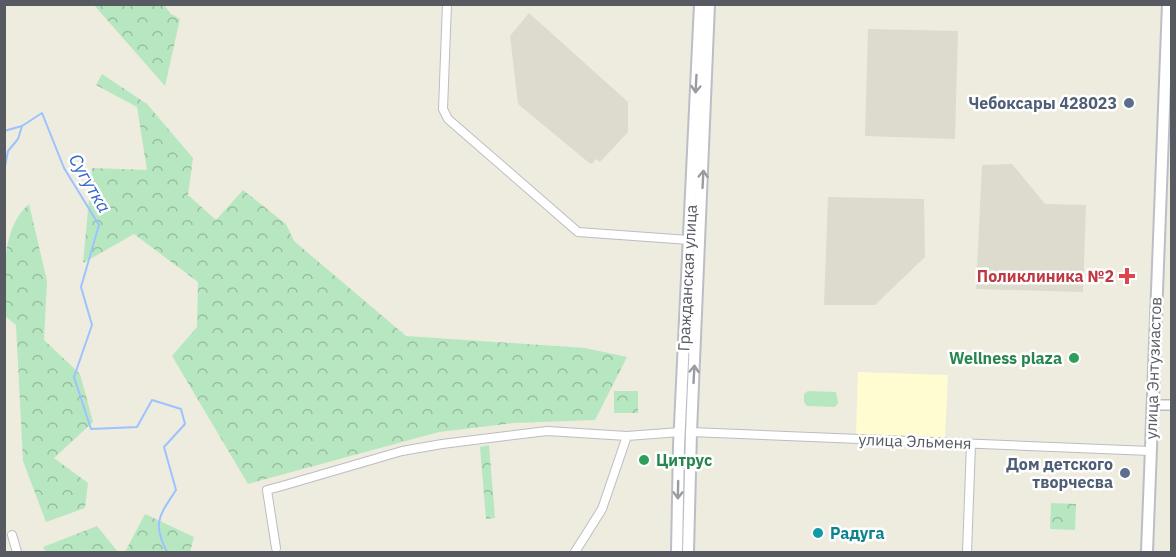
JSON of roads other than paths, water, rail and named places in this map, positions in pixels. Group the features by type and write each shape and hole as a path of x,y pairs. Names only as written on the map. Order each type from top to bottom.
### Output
{"main road":[{"name":"Гражданская улица","path":"688,552 685,432 689,240 700,4"},
{"name":"Гражданская улица","path":"677,552 709,4"},
{"name":"улица Энтузиастов","path":"1147,552 1164,189 1168,4"},
{"name":"улица Энтузиастов","path":"1167,94 1172,63"},
{"name":"улица Энтузиастов","path":"1153,552 1159,316"}],"street":[{"path":"447,4 443,109 448,119 578,232 689,240"},
{"path":"1158,405 1172,405"},
{"name":"улица Эльменя","path":"276,548 267,490 419,447 547,431 627,436 685,432 1150,451"},
{"path":"575,552 602,509 627,436"},
{"path":"967,552 971,444"},
{"path":"12,535 17,552"}],"waterway":[{"name":"Сугутка","path":"4,131 22,126 42,113 64,168 99,225 81,287 92,325 74,377 91,429 137,427 152,400 181,409 185,424 164,447 176,490 162,513 159,526 162,542 167,552"},
{"path":"4,172 8,151 18,139 22,126"}],"place":[{"name":"Чебоксары 428023","path":"1129,103"},
{"name":"Поликлиника №2","path":"1127,276"},
{"name":"Wellness plaza","path":"1074,358"},
{"name":"Цитрус","path":"644,460"},
{"name":"Дом детского творчесва","path":"1125,473"},
{"name":"Радуга","path":"818,533"}]}
